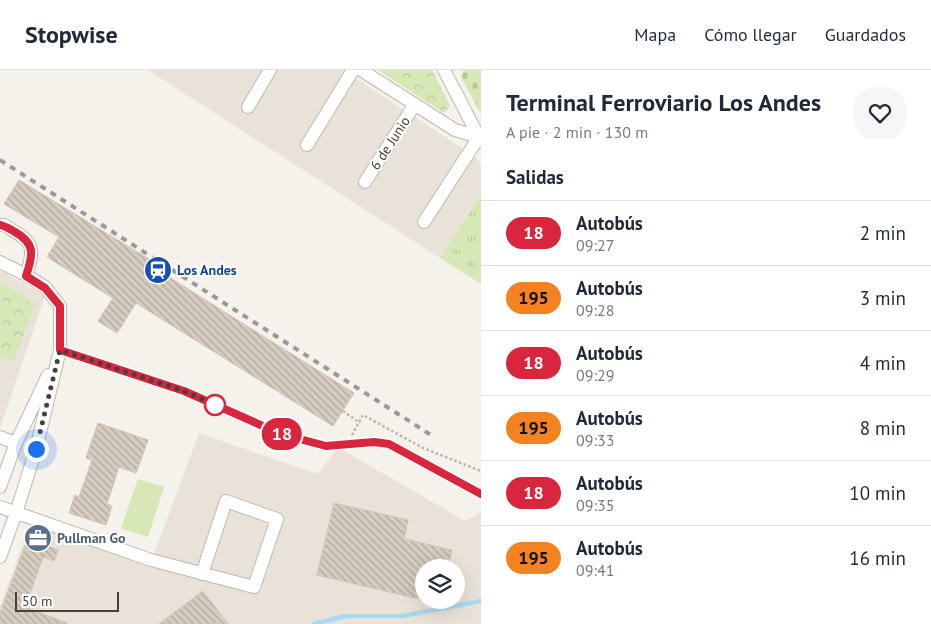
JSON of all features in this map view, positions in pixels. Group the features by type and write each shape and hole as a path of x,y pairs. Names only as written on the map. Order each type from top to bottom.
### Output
{"street":[{"path":"248,107 270,70"},
{"path":"307,145 353,70"},
{"path":"361,70 455,130 480,139"},
{"path":"444,70 480,139"},
{"name":"6 de Junio","path":"365,182 415,104"},
{"path":"424,222 480,139"},
{"path":"0,225 24,237 30,244 31,260 26,276"},
{"path":"0,262 45,288 60,306 60,350 36,449 0,557"},
{"path":"0,487 16,443 60,350"},
{"path":"0,437 16,443"},
{"path":"0,507 151,560 202,574 254,587 277,519 226,501 202,574"}],"lane":[{"path":"60,350 184,391 281,434 326,446 374,442 389,444 481,494"}],"path":[{"path":"343,411 360,423"}],"shaded area":[{"path":"148,70 343,70 477,158 481,166 481,195 440,258"},
{"path":"0,270 45,296 0,428"},
{"path":"199,433 318,474 338,447 465,521 481,512 481,624 0,624 0,606 35,512 154,554"}],"green space":[{"path":"378,70 432,70 450,106 444,113"},
{"path":"464,70 481,70 481,114 461,77"},
{"path":"481,195 481,284 440,258"},
{"path":"0,282 35,304 14,361 0,356"},
{"path":"138,479 164,487 148,537 121,528"}],"building":[{"path":"19,180 149,259 148,264 354,393 333,426 136,303 117,333 98,321 113,298 47,257 59,237 4,204"},
{"path":"98,423 148,440 136,473 119,467 107,504 112,506 106,525 69,513 75,495 79,497 92,460 86,458"},
{"path":"334,503 408,520 404,539 452,550 450,559 415,559 415,598 317,575"},
{"path":"32,527 48,532 44,544 58,550 54,561 43,557 25,607 67,624 0,624 0,613"},
{"path":"203,591 228,624 159,624"}],"waterway":[{"path":"314,624 345,616 402,616 481,601"}],"railway":[{"path":"0,160 431,435"}],"bus line":[{"name":"18","path":"0,225 4,225 24,237 30,244 31,260 26,276 45,288 60,306 60,350 184,391 281,434 326,446 374,442 389,444 481,494"}],"place":[{"name":"Los Andes","path":"158,270"},
{"name":"Pullman Go","path":"38,538"}],"route":[{"path":"36,449 60,350 184,391 215,405"}]}
